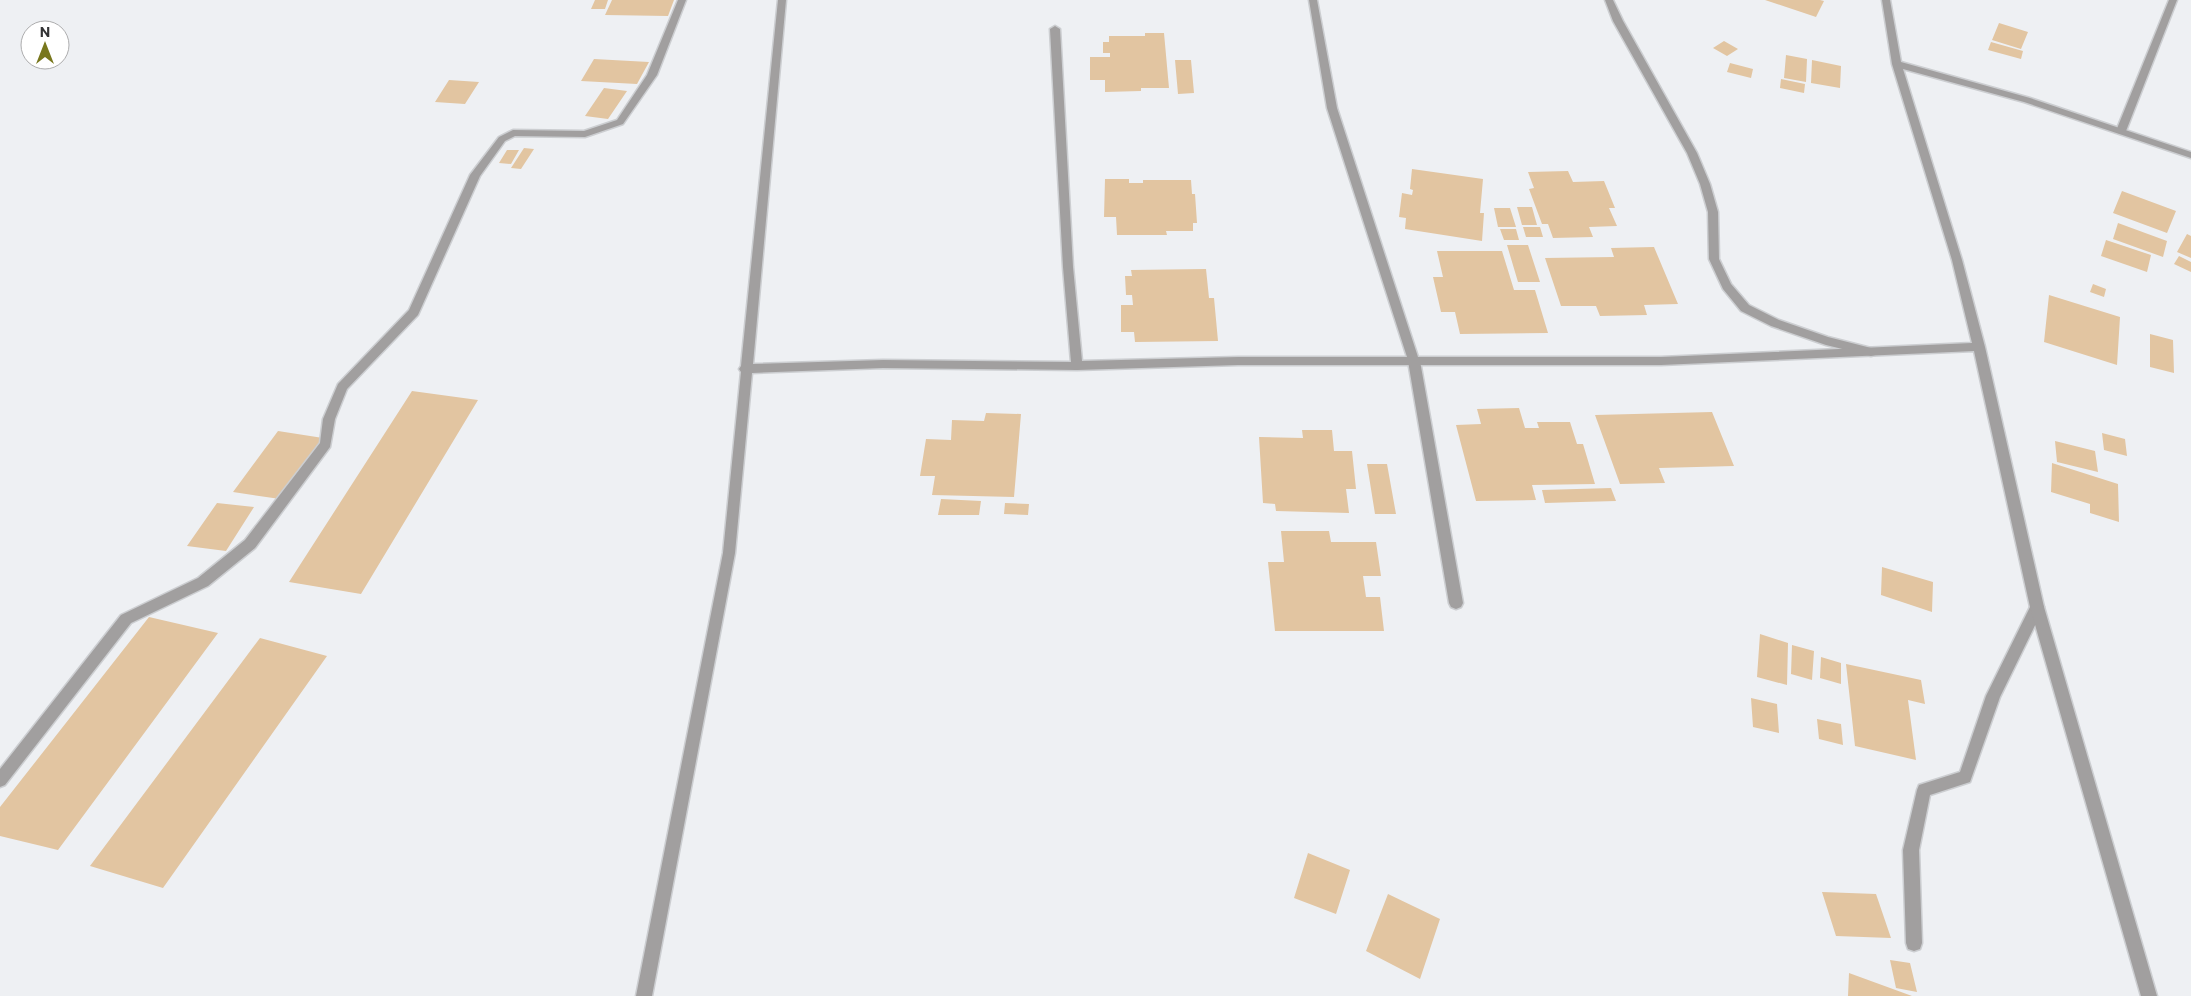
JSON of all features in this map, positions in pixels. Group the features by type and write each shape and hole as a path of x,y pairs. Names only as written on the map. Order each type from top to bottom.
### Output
{"street":[{"path":"0,780 126,619 203,582 250,544 326,444 329,419 342,387 414,312 432,268 476,176 502,139 513,132 586,134 620,122 652,75 682,0"},
{"path":"644,996 729,553 745,369 782,0"},
{"path":"1313,0 1332,108 1414,361 1456,603"},
{"path":"1609,0 1618,21 1692,154 1705,184 1713,212 1714,259 1727,286 1745,308 1775,323 1826,341 1871,352"},
{"path":"1886,0 1897,64 1957,260 1979,347 2037,607 2149,996"},
{"path":"2121,131 2173,0"},
{"path":"1056,29 1068,267 1077,366"},
{"path":"1897,64 2027,100 2191,155"},
{"path":"745,369 883,364 1077,366 1238,361 1661,361 1979,347"},
{"path":"1914,943 1911,850 1924,790 1965,777 1993,696 2037,607"}],"building":[{"path":"595,0 608,0 605,9 591,9"},
{"path":"612,0 674,0 668,16 605,15"},
{"path":"1765,0 1820,0 1824,1 1816,17"},
{"path":"1999,23 2028,32 2021,49 1992,40"},
{"path":"1145,33 1164,33 1169,88 1141,88 1141,91 1105,92 1105,80 1090,80 1090,57 1110,57 1110,53 1103,53 1103,42 1109,42 1109,36 1145,36"},
{"path":"1724,41 1738,49 1727,56 1713,48"},
{"path":"1991,42 2023,51 2021,59 1988,50"},
{"path":"1786,55 1807,59 1806,82 1784,78"},
{"path":"594,59 649,62 637,84 581,81"},
{"path":"1175,60 1191,60 1194,93 1178,94"},
{"path":"1812,60 1841,66 1840,88 1811,83"},
{"path":"1730,63 1753,69 1751,78 1727,72"},
{"path":"1781,79 1805,84 1804,93 1780,88"},
{"path":"449,80 479,82 465,104 435,102"},
{"path":"604,88 627,91 608,119 585,116"},
{"path":"524,148 534,149 521,169 511,168"},
{"path":"507,150 519,150 511,164 499,163"},
{"path":"1412,169 1483,179 1480,213 1484,213 1482,241 1405,229 1406,218 1399,217 1402,193 1412,195 1413,190 1410,189"},
{"path":"1568,171 1573,182 1604,181 1615,208 1609,208 1617,226 1589,227 1593,237 1553,238 1548,224 1542,224 1529,189 1534,188 1528,172"},
{"path":"1105,179 1129,179 1129,183 1143,183 1143,180 1191,180 1192,194 1195,194 1197,223 1193,223 1193,231 1166,231 1167,235 1117,235 1116,217 1104,217"},
{"path":"2122,191 2176,211 2167,233 2113,213"},
{"path":"1517,207 1532,207 1537,225 1522,225"},
{"path":"1494,208 1510,208 1516,227 1498,227"},
{"path":"2118,223 2167,241 2163,257 2113,239"},
{"path":"1523,227 1540,227 1543,237 1526,237"},
{"path":"1500,229 1516,229 1519,240 1504,240"},
{"path":"2187,234 2191,236 2191,258 2177,252"},
{"path":"2106,240 2151,255 2147,272 2101,256"},
{"path":"1507,245 1528,245 1540,282 1518,282"},
{"path":"1654,247 1678,304 1644,305 1647,315 1600,316 1596,306 1561,306 1545,258 1614,257 1611,248"},
{"path":"1437,251 1502,251 1514,290 1535,290 1548,333 1460,334 1455,312 1441,312 1433,277 1443,277"},
{"path":"2179,256 2191,262 2191,272 2174,264"},
{"path":"1206,269 1209,298 1214,298 1218,341 1135,342 1134,332 1121,332 1121,305 1133,305 1132,295 1126,295 1125,276 1132,276 1131,270"},
{"path":"2093,284 2106,289 2104,297 2090,292"},
{"path":"2049,295 2120,317 2117,365 2044,342"},
{"path":"2150,334 2173,340 2174,373 2150,367"},
{"path":"412,391 478,400 361,594 289,582"},
{"path":"1519,408 1525,428 1539,428 1537,422 1570,422 1577,444 1583,444 1595,484 1532,485 1536,500 1476,501 1456,425 1481,424 1477,409"},
{"path":"1712,412 1734,466 1659,468 1665,483 1620,484 1595,415"},
{"path":"986,413 1021,414 1014,497 932,495 935,476 920,476 926,439 951,440 952,420 984,421"},
{"path":"1302,430 1332,430 1334,451 1352,451 1356,489 1346,489 1349,513 1276,511 1275,504 1263,503 1259,437 1303,438"},
{"path":"278,431 323,438 280,499 233,492"},
{"path":"2102,433 2125,439 2127,456 2104,450"},
{"path":"2055,441 2095,451 2098,472 2057,462"},
{"path":"2052,463 2118,484 2119,522 2090,513 2090,504 2051,492"},
{"path":"1367,464 1387,464 1396,514 1375,514"},
{"path":"1611,488 1616,501 1545,503 1542,490"},
{"path":"941,499 981,501 979,515 938,515"},
{"path":"217,503 254,507 226,551 187,546"},
{"path":"1005,503 1029,504 1028,515 1004,514"},
{"path":"1281,531 1329,531 1331,542 1376,542 1381,576 1363,576 1366,597 1380,597 1384,631 1275,631 1268,562 1284,562"},
{"path":"1882,567 1933,582 1932,612 1881,595"},
{"path":"149,617 218,633 58,850 0,836 0,807"},
{"path":"1760,634 1788,643 1787,685 1757,677"},
{"path":"260,638 327,656 163,888 90,866"},
{"path":"1792,645 1814,651 1812,680 1791,674"},
{"path":"1821,657 1841,663 1841,684 1820,678"},
{"path":"1846,664 1921,680 1925,704 1908,700 1916,760 1855,746"},
{"path":"1751,698 1777,704 1779,733 1753,727"},
{"path":"1817,719 1841,724 1843,745 1819,739"},
{"path":"1308,853 1350,870 1336,914 1294,898"},
{"path":"1822,892 1876,894 1891,938 1836,936"},
{"path":"1388,894 1440,919 1420,979 1366,951"},
{"path":"1890,960 1910,963 1917,992 1896,988"},
{"path":"1849,973 1912,996 1848,996"}]}
